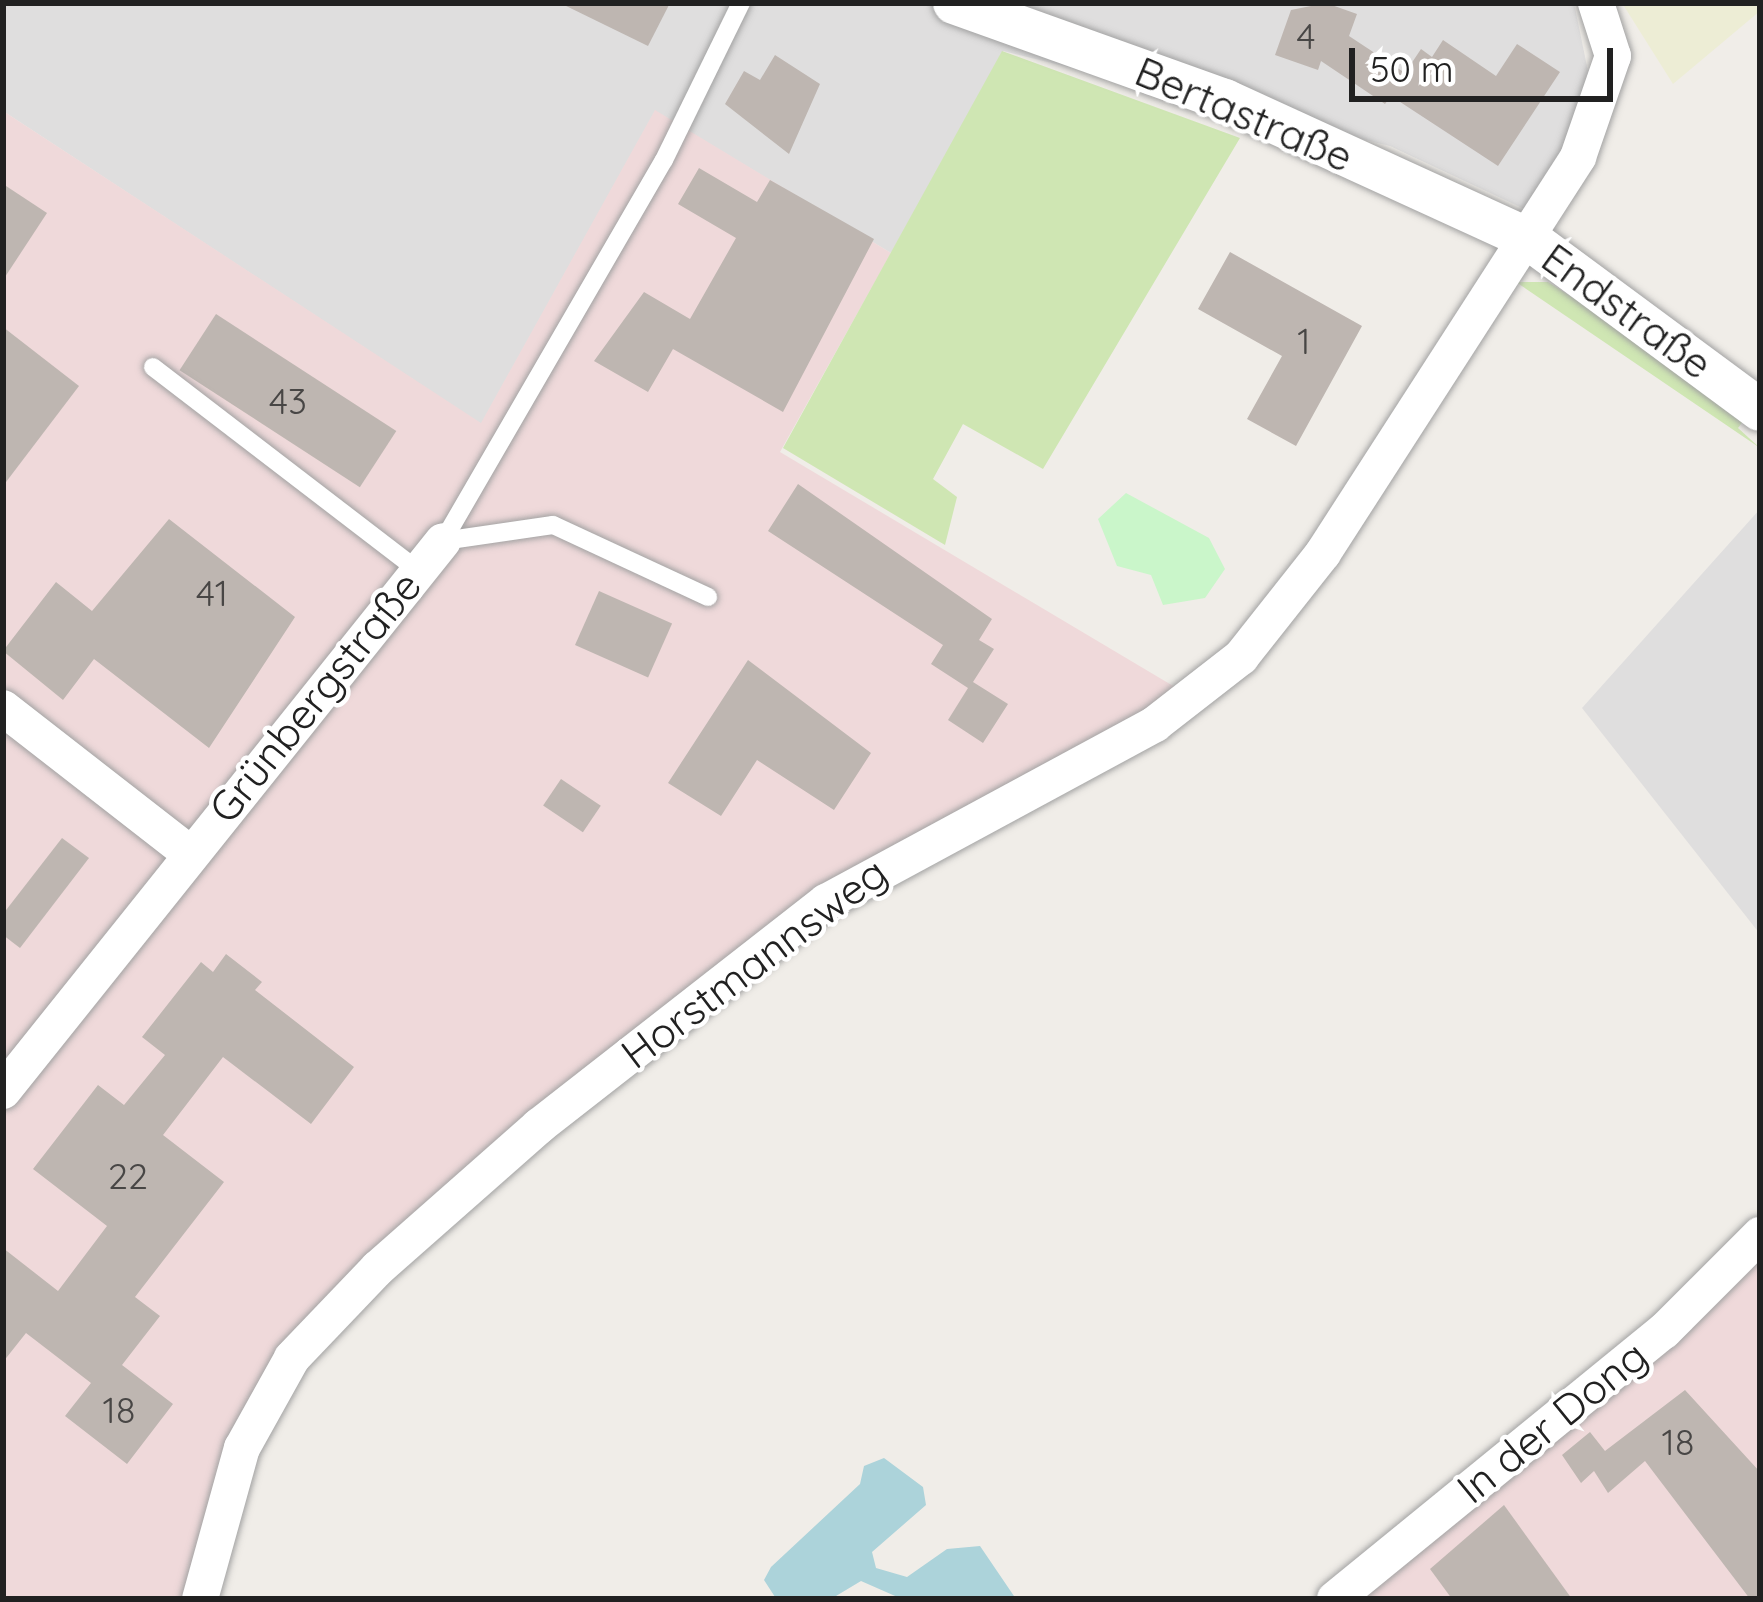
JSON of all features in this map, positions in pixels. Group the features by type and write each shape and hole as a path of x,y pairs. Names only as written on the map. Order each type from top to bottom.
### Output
{"street":[{"name":"Bertastraße","path":"954,3 1225,100 1529,239"},
{"name":"Endstraße","path":"1596,3 1612,56 1607,93 1529,239 1760,410"},
{"name":"Horstmannsweg","path":"200,1599 242,1448 292,1358 378,1268 539,1126 826,902 1155,724 1240,656 1324,553 1485,293 1529,239"},
{"name":"Grünbergstraße","path":"3,1091 188,853 443,541"},
{"name":"Grünbergstraße","path":"3,708 188,853"},
{"name":"In der Dong","path":"1335,1599 1664,1331 1760,1235"}],"lane":[{"path":"443,541 664,160 741,3"},
{"path":"153,367 418,570"},
{"path":"443,541 553,525 708,597"}],"shaded area":[{"path":"3,3 1574,3 1592,91 1531,212 1390,146 1003,51 891,253 655,111 481,424 3,111"},
{"path":"655,110 891,253 780,452 1190,696 826,902 378,1268 242,1448 213,1599 3,1599 3,111 481,423"},
{"path":"1760,509 1760,934 1582,708"},
{"path":"1760,1252 1760,1599 1349,1599"}],"green space":[{"path":"1622,3 1760,3 1760,11 1673,84"},
{"path":"1002,51 1240,138 1043,469 963,424 933,479 957,497 945,545 783,448"},
{"path":"1516,282 1548,282 1617,325 1743,421 1738,428 1760,448"},
{"path":"1126,493 1209,538 1225,569 1205,598 1163,605 1151,575 1117,566 1098,519"}],"water":[{"path":"884,1458 923,1487 926,1505 872,1552 876,1568 907,1577 947,1549 980,1546 1016,1599 902,1599 861,1581 831,1599 775,1597 764,1580 771,1567 860,1484 864,1466"}],"building":[{"path":"560,3 670,3 648,46"},
{"path":"1326,3 1357,14 1349,36 1405,73 1421,49 1432,57 1443,40 1496,76 1517,44 1560,72 1498,166 1391,96 1385,104 1321,61 1318,70 1275,55 1291,10"},
{"path":"775,55 820,84 789,154 725,104 744,71 760,80"},
{"path":"699,168 757,202 770,180 874,239 783,412 673,349 648,392 594,361 644,292 690,319 736,238 678,204"},
{"path":"3,184 47,213 3,280"},
{"path":"1230,252 1362,326 1296,446 1247,419 1282,356 1198,309"},
{"path":"216,314 396,431 360,487 180,370"},
{"path":"3,327 79,386 3,486"},
{"path":"798,484 992,619 979,640 994,649 973,682 1008,704 983,743 948,720 968,688 931,664 943,645 768,531"},
{"path":"169,519 295,617 209,748 94,659 63,700 3,651 56,582 92,611"},
{"path":"599,591 672,624 648,677 575,645"},
{"path":"748,660 871,753 834,810 757,760 721,816 668,783"},
{"path":"561,779 601,806 583,832 543,806"},
{"path":"62,838 89,858 20,948 3,935 3,914"},
{"path":"226,954 262,982 255,990 354,1067 311,1124 223,1057 163,1135 224,1182 135,1297 160,1316 122,1365 173,1404 127,1464 65,1416 91,1383 26,1333 3,1362 3,1248 58,1291 107,1226 33,1169 98,1085 124,1105 165,1055 142,1037 201,962 213,972"},
{"path":"1685,1390 1760,1472 1760,1599 1750,1599 1645,1461 1608,1493 1594,1471 1581,1483 1562,1455 1590,1432 1605,1451"},
{"path":"1504,1505 1572,1599 1452,1599 1430,1569"}]}
